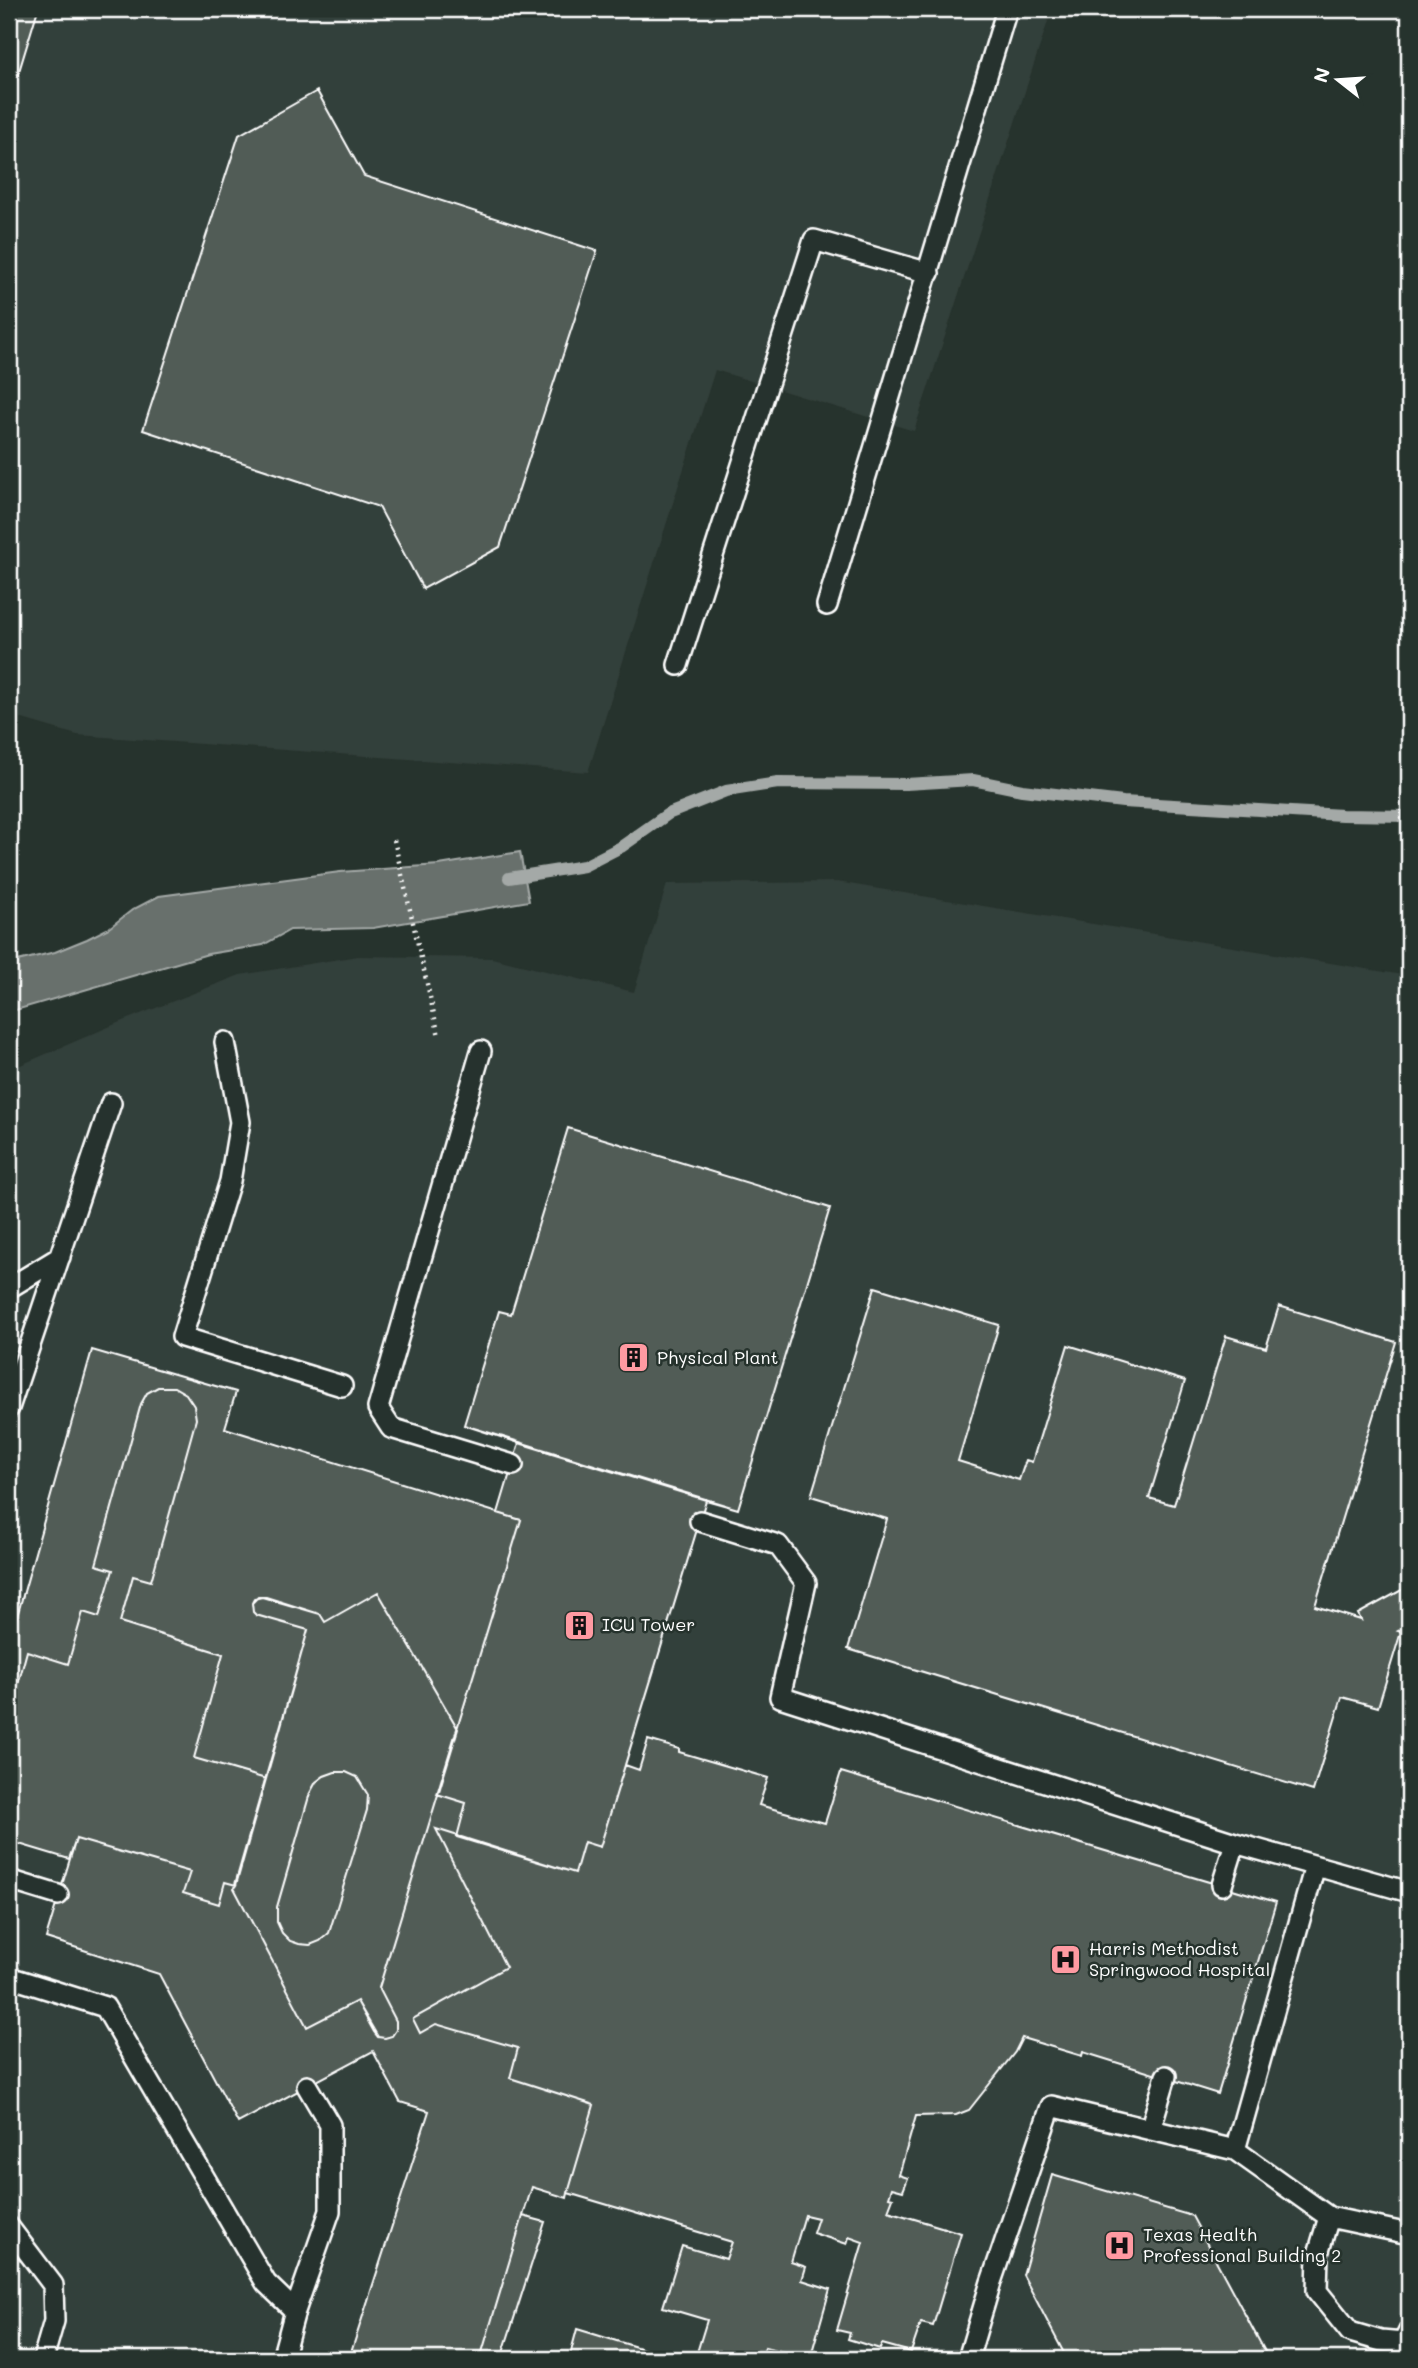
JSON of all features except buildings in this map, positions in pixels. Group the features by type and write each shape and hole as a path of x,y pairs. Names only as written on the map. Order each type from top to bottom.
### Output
{"lane":[{"path":"827,605 1007,9"},
{"path":"678,665 814,240 929,274"},
{"path":"225,1042 240,1122 229,1181 182,1337 342,1386"},
{"path":"481,1051 378,1408 391,1428 513,1465"},
{"path":"9,1408 111,1103"},
{"path":"9,1288 60,1256"},
{"path":"700,1521 778,1545 806,1583 780,1698 1235,1843 1409,1892"},
{"path":"1222,1885 1235,1843"},
{"path":"1235,2150 1315,1866"},
{"path":"9,1880 58,1895"},
{"path":"9,1977 105,2007 266,2283 295,2311"},
{"path":"1150,2130 1166,2076"},
{"path":"282,2359 295,2311 330,2211 330,2125 307,2086"},
{"path":"968,2359 990,2282 1051,2106 1235,2150 1329,2217 1409,2234"},
{"path":"1329,2217 1318,2253 1317,2291 1350,2332 1379,2350 1407,2340"},
{"path":"9,2227 53,2285 54,2321 44,2359"}],"path":[{"path":"394,840 439,1036"}],"shaded area":[{"path":"9,9 1052,9 914,431 715,370 588,772 77,735 9,715"},
{"path":"520,852 529,901 373,928 290,930 263,945 208,954 9,1012 9,963 55,952 87,939 159,896 340,872 439,865"},
{"path":"837,882 1409,976 1409,2359 9,2359 9,1070 120,1022 240,975 358,956 492,958 634,992 667,884"}],"waterway":[{"path":"509,878 584,866 621,847 668,814 726,791 778,783 906,784 973,780 1022,790 1123,802 1342,815 1409,816"}],"place":[{"name":"Physical Plant","path":"634,1358"},
{"name":"ICU Tower","path":"579,1625"},
{"name":"Harris Methodist Springwood Hospital","path":"1066,1959"},
{"name":"Texas Health Professional Building 2","path":"1120,2245"}]}
